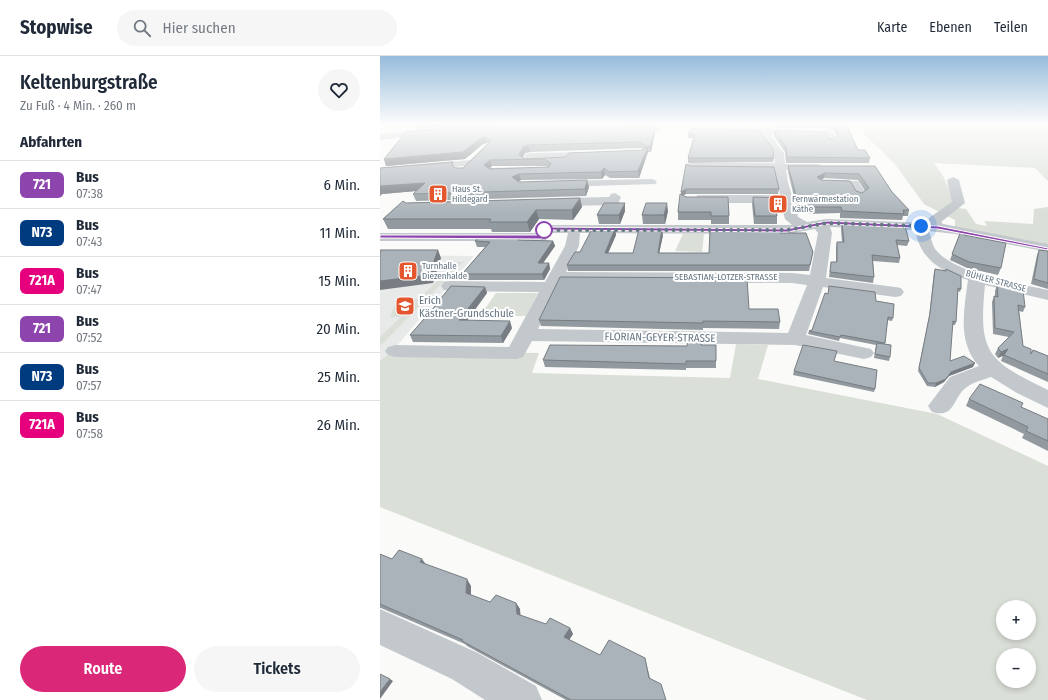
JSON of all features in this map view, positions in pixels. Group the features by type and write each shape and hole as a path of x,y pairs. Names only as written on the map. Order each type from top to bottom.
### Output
{"street":[{"path":"543,233 557,207 579,154"},
{"path":"784,154 781,167 786,182 787,199 792,219 824,229 825,234 817,281 795,339"},
{"path":"461,171 478,155"},
{"path":"380,171 470,163"},
{"path":"690,166 732,166 731,172 763,172 763,167 832,168"},
{"path":"521,170 651,182"},
{"path":"544,184 572,174"},
{"path":"931,225 958,203 953,180"},
{"path":"766,182 786,182"},
{"path":"814,182 854,183 860,194"},
{"path":"557,207 614,201 615,197"},
{"path":"686,199 787,199"},
{"name":"BÜHLER STRASSE","path":"926,208 931,225 928,250 939,261 977,278 1048,295"},
{"path":"380,237 577,232 787,230 827,223 931,225 1048,248"},
{"path":"395,351 516,353 572,246 577,232"},
{"name":"SEBASTIAN-LOTZER-STRASSE","path":"450,286 553,282 792,278 895,292"},
{"path":"977,278 972,335 979,354 992,369 1009,380 1048,400"},
{"name":"FLORIAN-GEYER-STRASSE","path":"525,336 795,339 864,353"},
{"path":"940,406 958,382 992,369"},
{"path":"380,627 465,666 522,700"}],"shaded area":[{"path":"885,154 1048,154 1048,181 1035,168 934,163 943,176 954,200 948,207 966,209 976,224 987,226 984,221 1033,224 1034,209 1048,207 1048,248 955,230 955,220 924,204 894,163"},
{"path":"683,234 704,234 702,252 675,251"},
{"name":"Erich Kästner-Grundschule","path":"380,255 474,256 388,356 380,360"},
{"path":"456,262 463,262 380,346 380,337 401,317 390,317 396,302 419,299"},
{"path":"496,293 538,293 526,316 480,316"},
{"path":"736,344 768,345 758,379 937,414 1048,466 1048,700 867,700 380,507 380,360 395,351 539,353 532,373 730,378"}],"building":[{"path":"388,154 440,154 384,159"},
{"path":"477,154 519,154 525,159 566,157 568,154 645,154 638,171 609,172 604,168 601,172 519,174 512,177 519,182 587,180 585,189 413,194 425,183 380,186 380,168 453,162 452,165 455,168 463,168","holes":["544,159 551,163 549,167 490,169 484,165 490,160"]},
{"path":"689,154 774,154 774,158 688,158"},
{"path":"787,154 868,154 870,158 787,157"},
{"path":"686,164 690,166 774,167 779,189 686,189 681,192"},
{"path":"788,166 875,166 892,192 909,210 903,210 904,214 842,211 841,207 804,207 800,199 797,199","holes":["825,173 859,174 869,188 862,193 856,191 850,181 821,180 817,177"]},
{"path":"680,194 686,197 728,197 729,216 711,216 711,212 678,212"},
{"path":"753,197 781,198 774,198 777,216 755,216"},
{"path":"580,198 572,210 536,210 527,222 489,222 491,219 383,219 403,201 406,203"},
{"path":"604,203 625,203 619,215 597,215"},
{"path":"646,203 667,203 664,215 642,215"},
{"path":"842,224 905,226 909,241 896,240 900,258 872,255 874,277 830,272 831,262 837,262 837,242 844,242"},
{"path":"592,229 615,229 605,253 633,253 639,229 662,229 658,253 709,253 710,230 780,230 780,233 806,233 813,252 810,265 567,265 575,252 580,252"},
{"path":"961,231 964,231 964,235 1006,243 1001,268 969,262 952,254"},
{"path":"479,237 520,237 518,240 553,241 538,263 549,263 542,274 462,274 490,242 475,241"},
{"name":"Turnhalle Diezenhalde","path":"380,250 438,250 429,275 380,281"},
{"path":"1039,250 1048,251 1048,283 1034,279"},
{"path":"935,269 946,271 946,269 961,276 961,289 958,288 956,322 953,321 950,361 964,356 975,363 951,372 946,379 936,383 928,383 919,368 930,313"},
{"path":"560,277 747,278 749,309 778,309 780,322 703,321 703,323 539,320"},
{"path":"997,285 1023,290 1025,307 1018,305 1023,346 1031,349 1031,354 1033,350 1048,356 1048,374 1004,355 1008,349 1001,352 998,348 1014,332 995,328 994,296 998,297"},
{"path":"451,286 485,287 459,320 510,321 501,336 410,335"},
{"path":"829,286 875,292 876,301 894,304 893,318 888,317 885,343 809,331 812,330 825,293 828,294"},
{"path":"688,338 702,338 701,345 716,345 716,361 686,361 686,364 543,360 550,345 687,346"},
{"path":"877,343 891,345 890,357 875,354"},
{"path":"803,345 837,351 834,361 877,370 875,389 794,371"},
{"path":"980,384 1023,403 1021,407 1048,419 1048,441 1026,431 1028,427 969,399"},
{"path":"399,550 422,559 420,562 467,579 466,593 490,602 496,595 516,603 517,614 546,624 550,618 570,628 564,637 600,655 609,640 645,658 649,678 661,684 666,700 571,700 462,641 463,640 380,604 380,554 392,559"},
{"path":"380,674 390,679 380,692"}],"bus line":[{"name":"721","path":"380,237 541,237 545,229 787,230 827,223 938,227 1048,248"}],"place":[{"name":"Haus St. Hildegard","path":"438,194"},
{"name":"Fernwärmestation Käthe","path":"778,204"},
{"name":"Turnhalle Diezenhalde","path":"408,271"},
{"name":"Erich Kästner-Grundschule","path":"405,306"}],"route":[{"path":"544,230 787,230 827,223 921,226"}]}
